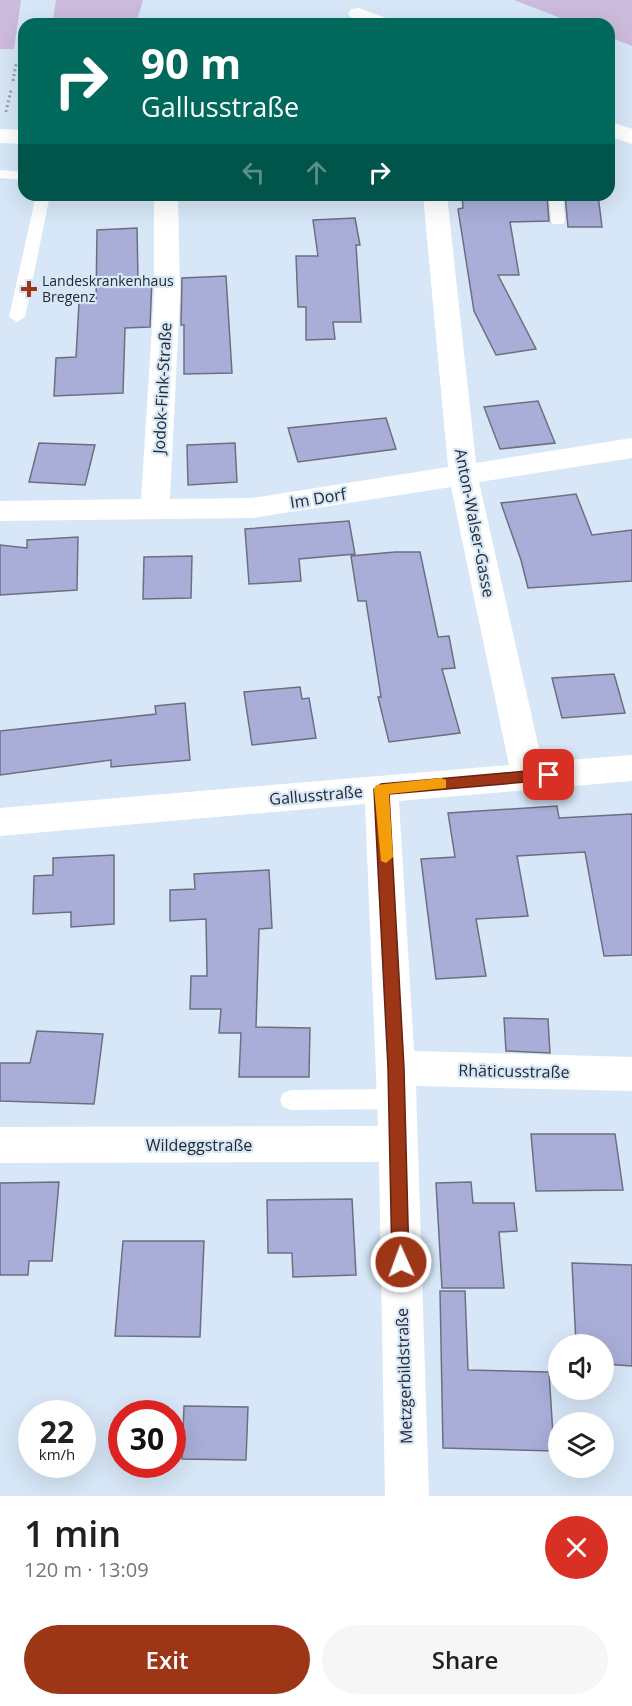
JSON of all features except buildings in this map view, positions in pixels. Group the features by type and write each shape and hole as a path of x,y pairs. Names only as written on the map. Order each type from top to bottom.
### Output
{"street":[{"path":"359,14 368,18"},
{"path":"615,130 632,137"},
{"path":"0,136 18,137"},
{"path":"615,148 632,148"},
{"name":"Jodok-Fink-Straße","path":"155,509 167,295 166,201"},
{"name":"Anton-Walser-Gasse","path":"436,201 463,476 528,776"},
{"name":"Im Dorf","path":"0,512 252,508 632,448"},
{"name":"Gallusstraße","path":"0,822 632,768"},
{"name":"Metzgerbildstraße","path":"381,789 396,1083 407,1496"},
{"name":"Rhäticusstraße","path":"396,1083 632,1074"},
{"name":"Wildeggstraße","path":"0,1145 397,1144"}],"lane":[{"path":"0,174 18,176"},
{"path":"17,317 43,201"},
{"path":"556,201 558,221"},
{"path":"291,1100 396,1083"}],"path":[{"path":"13,81 16,64"}],"shaded area":[{"path":"0,0 21,0 14,49 0,49"},
{"path":"56,0 143,0 138,18 53,18"},
{"path":"514,0 632,0 632,46 615,39 615,18 560,18"}],"slow traffic":[{"path":"386,857 381,789 441,784"}],"place":[{"name":"Landeskrankenhaus Bregenz","path":"29,289"}],"route":[{"path":"401,1262 396,1068 381,789 549,775"}]}
